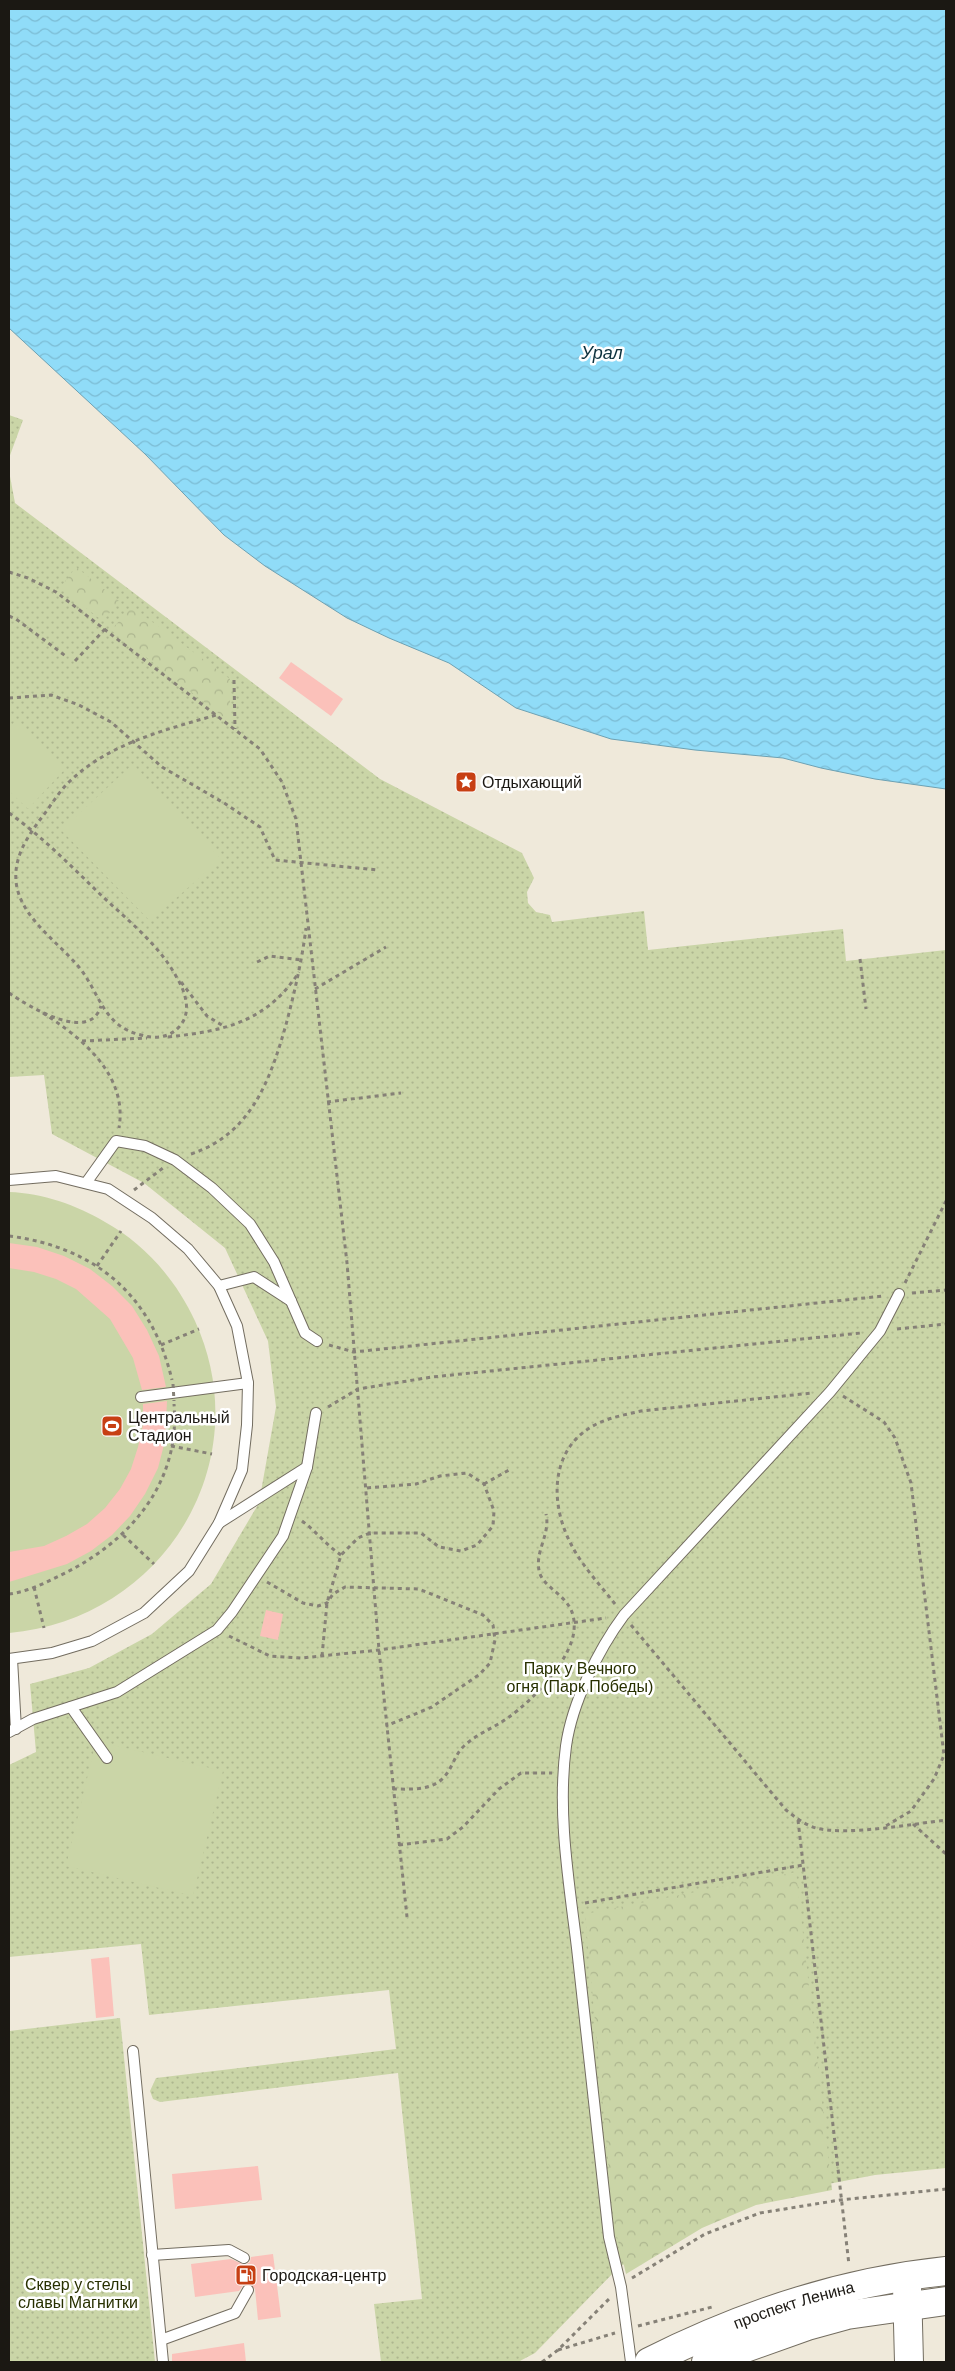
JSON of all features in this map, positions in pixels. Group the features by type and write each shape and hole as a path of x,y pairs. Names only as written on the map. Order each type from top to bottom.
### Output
{"main road":[{"name":"проспект Ленина","path":"649,2362 741,2320 801,2300 841,2288 907,2275 946,2271"},
{"path":"907,2275 910,2362"},
{"name":"проспект Ленина","path":"706,2362 806,2326 847,2315 907,2305 946,2301"}],"lane":[{"path":"86,1183 116,1141 145,1146 175,1160 212,1188 250,1224 274,1262 305,1334 318,1341"},
{"path":"9,1180 56,1176 86,1183 108,1189 152,1218 188,1249 219,1286 237,1326 248,1384 247,1425 242,1470 219,1523 189,1571 144,1613 92,1641 52,1653 10,1659 12,1730 33,1718 118,1692 217,1630 232,1612 283,1536 307,1467 316,1413"},
{"path":"219,1286 254,1277 292,1302"},
{"path":"631,2362 621,2287 609,2237 564,1832 566,1744 579,1697 612,1631 830,1392 880,1331 899,1294"},
{"path":"141,1396 248,1384"},
{"path":"219,1523 307,1467"},
{"path":"71,1707 107,1758"},
{"path":"133,2051 163,2362"},
{"path":"152,2255 229,2250 244,2258"},
{"path":"161,2340 235,2313 248,2290"}],"path":[{"path":"9,572 28,578 56,592 260,748 282,782 296,819 347,1263 379,1650 407,1917"},
{"path":"9,616 16,619 68,657"},
{"path":"75,661 105,629"},
{"path":"234,680 235,729"},
{"path":"9,698 51,695 79,705 111,722 162,767 224,803 260,827 276,860 378,870"},
{"path":"177,978 185,995 187,1011 184,1021 177,1029 165,1037 143,1036 126,1030 109,1016 101,1006 89,980 38,923 22,900 16,881 18,854 65,786 100,757 151,734 216,715"},
{"path":"9,812 33,830 154,945 207,1016 226,1027"},
{"path":"122,1199 175,1160 209,1148 239,1124 263,1092 276,1063 301,969 307,922"},
{"path":"315,989 386,947"},
{"path":"257,962 270,956 302,960"},
{"path":"860,960 866,1009"},
{"path":"82,1041 165,1037 226,1027 266,1009 286,992 301,969"},
{"path":"9,992 43,1013 82,1041 100,1059 116,1088 121,1113 116,1141"},
{"path":"43,1013 79,1023 92,1020 98,1016 101,1006"},
{"path":"327,1102 402,1093"},
{"path":"899,1294 946,1201"},
{"path":"97,1266 121,1231"},
{"path":"9,1236 39,1240 67,1250 97,1266 117,1281 137,1303 154,1328 162,1345 173,1384 174,1401 172,1446 164,1472 151,1499 123,1535 94,1559 34,1587 9,1594"},
{"path":"318,1341 354,1352 946,1290"},
{"path":"316,1413 358,1388 432,1377 946,1324"},
{"path":"162,1345 199,1329"},
{"path":"884,1827 911,1811 934,1779 945,1756 911,1483 904,1457 896,1438 884,1422 843,1396 830,1392 800,1393 641,1411 616,1416 590,1428 574,1442 562,1461 556,1485 557,1509 572,1546 624,1616 786,1810 798,1820 815,1828 834,1830 884,1827 946,1820"},
{"path":"172,1446 212,1454"},
{"path":"484,1484 509,1470"},
{"path":"322,1656 326,1602 340,1555 358,1538 370,1533 421,1533 439,1547 461,1551 477,1545 493,1526 494,1511 484,1484 467,1473 440,1476 416,1484 366,1488"},
{"path":"290,1514 310,1527 325,1544 340,1555"},
{"path":"393,1789 414,1789 428,1786 440,1780 461,1748 474,1737 521,1708 557,1669 571,1644 574,1622 565,1599 541,1575 538,1558 548,1528 546,1514"},
{"path":"123,1535 154,1564"},
{"path":"256,1576 303,1603 318,1606 345,1587 404,1587 419,1589 483,1615 493,1625 494,1634 490,1663 480,1674 432,1707 386,1726"},
{"path":"34,1587 44,1628"},
{"path":"217,1630 270,1656 302,1658 379,1650 624,1616"},
{"path":"399,1845 447,1839 463,1827 499,1788 521,1773 564,1774"},
{"path":"798,1820 849,2269"},
{"path":"912,1824 946,1854"},
{"path":"572,1906 804,1865"},
{"path":"542,2362 558,2350 621,2287 704,2234 760,2213 840,2200 946,2189"},
{"path":"558,2350 719,2305"}],"green space":[{"path":"9,415 23,420 9,458"},
{"name":"Парк у Вечного огня (Парк Победы)","path":"9,471 15,503 380,779 522,853 534,878 527,892 528,903 536,912 550,915 552,922 644,911 648,950 843,929 846,961 946,950 946,2168 875,2175 740,2201 619,2267 535,2353 518,2362 381,2362 374,2304 422,2299 398,2073 160,2102 153,2099 150,2091 156,2078 396,2049 389,1990 149,2015 141,1944 9,1957 9,1765 36,1752 30,1684 89,1668 152,1634 211,1584 259,1503 276,1407 268,1341 225,1248 144,1183 52,1134 44,1075 9,1077"},
{"path":"76,567 119,601 103,621 60,588"},
{"path":"132,607 230,679 230,722 111,630"},
{"path":"15,721 66,768 28,809 9,791 9,728"},
{"path":"133,764 221,859 150,921 61,830"},
{"name":"Центральный Стадион","path":"9,1192 47,1197 83,1210 120,1231 158,1264 179,1291 195,1321 212,1375 215,1428 205,1479 184,1525 152,1566 112,1599 64,1622 9,1633"},
{"path":"96,1741 223,1771 193,1896 66,1866"},
{"path":"796,1872 832,2190 756,2205 702,2228 626,2274 614,2224 585,1914"},
{"name":"Сквер у стелы славы Магнитки","path":"120,2018 155,2362 9,2362 9,2031"}],"water":[{"name":"Урал","path":"9,9 946,9 946,789 875,779 783,758 695,750 611,739 516,708 449,663 347,618 265,566 224,535 145,454 9,328"}],"building":[{"path":"291,662 343,699 331,716 279,678"},
{"path":"9,1243 37,1247 64,1256 90,1269 112,1286 132,1306 147,1330 159,1356 166,1387 142,1390 133,1358 110,1319 76,1289 56,1279 34,1272 9,1268"},
{"path":"167,1401 165,1441 158,1468 145,1494 130,1516 112,1535 91,1551 67,1564 9,1582 9,1552 44,1546 66,1536 87,1524 105,1508 120,1489 131,1469 143,1425 143,1404"},
{"path":"266,1610 283,1614 278,1640 260,1636"},
{"path":"109,1957 114,2016 96,2018 91,1959"},
{"path":"258,2166 262,2200 175,2209 172,2174"},
{"path":"273,2254 281,2317 258,2320 255,2289 248,2283 244,2284 239,2291 195,2297 191,2264 231,2259 245,2265 250,2262 251,2257"},
{"path":"244,2343 246,2362 172,2362 172,2354"}],"place":[{"name":"Отдыхающий","path":"466,782"},
{"name":"Центральный Стадион","path":"112,1426"},
{"name":"Городская-центр","path":"246,2275"}]}
